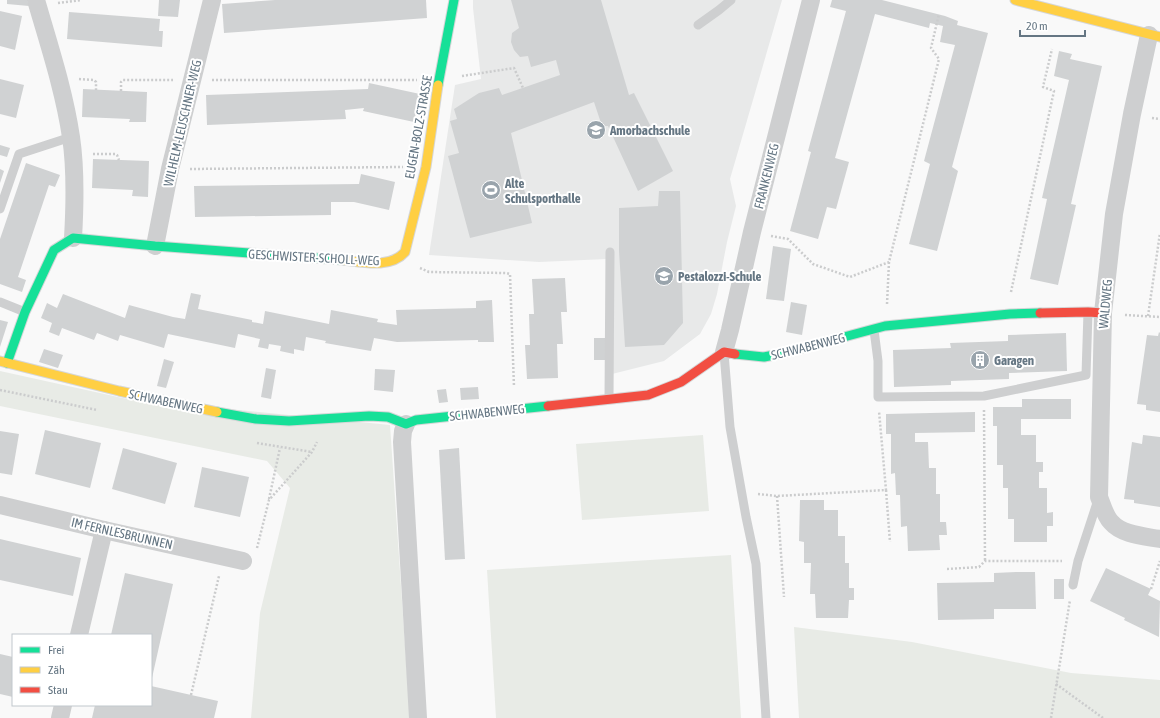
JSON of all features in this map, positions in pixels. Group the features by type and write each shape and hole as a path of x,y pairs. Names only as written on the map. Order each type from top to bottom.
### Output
{"street":[{"path":"4,362 25,312 54,250 73,238 76,197 72,145 58,78 36,0"},
{"name":"WILHELM-LEUSCHNER-WEG","path":"155,246 170,169 212,0"},
{"name":"EUGEN-BOLZ-STRASSE","path":"402,256 406,252 426,167 439,80 454,0"},
{"name":"FRANKENWEG","path":"724,352 752,232 811,0"},
{"path":"1015,0 1155,36"},
{"name":"WALDWEG","path":"1155,36 1132,114 1095,313 1099,496 1110,522 1120,529 1134,534 1160,539"},
{"name":"GESCHWISTER-SCHOLL-WEG","path":"73,238 155,246 379,263 393,260 402,256"},
{"name":"SCHWABENWEG","path":"4,362 119,391 236,416 289,421 368,416 388,417 406,424 416,420 648,394 681,382 724,352 737,355 764,357 885,326 1010,314 1095,313"},
{"path":"406,424 403,431 402,442 418,718"},
{"name":"IM FERNLESBRUNNEN","path":"0,505 104,530 243,560"},
{"path":"79,634 104,530"},
{"path":"60,718 63,706"}],"lane":[{"path":"698,25 731,0"},
{"path":"0,209 19,154 72,145"},
{"path":"609,399 610,252"},
{"path":"0,302 25,312"},
{"path":"874,330 878,361 878,396 984,396 1086,375 1095,313"},
{"path":"724,352 730,427 756,564 766,718"},
{"path":"1073,585 1078,561 1099,496"}],"path":[{"path":"58,4 81,0"},
{"path":"885,326 889,262 939,60 931,48 939,14"},
{"path":"1010,314 1011,294 1054,92 1043,87 1052,49"},
{"path":"121,90 121,82 123,80 439,80 514,68 523,88"},
{"path":"72,145 115,154 119,160"},
{"path":"170,169 426,167"},
{"path":"752,232 788,239 812,264 850,277 889,262"},
{"path":"1148,316 1160,233"},
{"path":"402,256 422,270 429,272 506,272 510,274 514,410"},
{"path":"1095,313 1160,317"},
{"path":"878,396 890,542"},
{"path":"984,396 985,562"},
{"path":"269,500 312,452 330,418"},
{"path":"243,560 254,559 280,448"},
{"path":"742,492 777,496 886,490"},
{"path":"777,496 784,597"},
{"path":"191,695 224,556"},
{"path":"947,569 980,567 985,562 1078,561"},
{"path":"1151,589 1160,561"},
{"path":"1051,718 1073,585"},
{"path":"1056,684 1103,718"}],"shaded area":[{"name":"Amorbachschule","path":"473,0 782,0 730,179 736,206 717,294 711,314 700,334 664,361 612,374 607,259 539,262 429,255 455,85 481,79"},
{"path":"0,371 127,399 390,425 410,718 251,718 260,613 290,488 267,461 0,406"},
{"path":"703,435 709,511 582,520 576,444"},
{"path":"731,555 741,718 496,718 487,570"},
{"path":"794,627 912,642 1071,673 1160,680 1160,718 799,718"}],"building":[{"path":"7,0 27,0 29,6 7,4"},
{"path":"159,0 180,0 178,17 158,16"},
{"path":"275,0 426,0 427,18 224,33 222,4"},
{"path":"511,0 601,0 629,95 634,93 673,171 638,191 608,126 602,126 594,102 511,133 532,223 470,238 448,156 459,153 450,121 457,119 454,109 479,93 499,88 502,95 560,75 556,60 531,67 528,56 520,57 514,50 511,42 512,33 519,28"},
{"path":"832,0 882,0 945,16 958,21 957,25 988,33 952,167 958,171 937,251 909,244 930,164 924,161 955,45 940,42 943,26 930,23 929,28 875,14 835,158 849,162 836,209 827,207 818,239 790,231 811,152 808,151 846,11 830,7"},
{"path":"0,11 22,16 15,50 0,46"},
{"path":"69,12 160,19 159,31 163,31 162,47 67,39"},
{"path":"1059,51 1072,54 1070,59 1102,66 1071,204 1076,205 1058,285 1030,279 1047,199 1042,198 1069,80 1054,76"},
{"path":"0,79 24,85 16,118 0,114"},
{"path":"369,83 420,94 414,122 363,111 364,108 345,110 346,119 207,125 206,95 368,89"},
{"path":"83,89 147,92 146,122 129,122 130,119 82,117"},
{"path":"0,145 10,148 7,157 0,155"},
{"path":"93,159 149,161 148,197 132,196 133,190 92,188"},
{"path":"26,163 60,175 55,187 49,185 18,277 26,280 22,292 0,284 0,239"},
{"path":"0,169 4,171 0,183"},
{"path":"361,174 395,182 389,210 354,202 331,202 331,215 195,217 194,186 359,184"},
{"path":"659,191 680,191 683,323 664,345 625,347 619,251 619,208 658,206"},
{"path":"773,246 791,249 784,301 766,299"},
{"path":"565,278 567,312 561,312 563,344 557,344 558,378 527,379 525,345 530,345 529,314 534,314 532,279"},
{"path":"191,293 201,295 198,309 252,320 252,322 263,324 265,311 329,324 331,310 378,319 377,322 397,325 396,310 476,308 476,301 492,300 494,342 478,342 478,340 397,342 374,338 371,351 325,343 326,341 306,337 304,351 294,349 294,354 280,351 281,346 269,344 268,349 258,347 260,339 238,334 235,348 168,334 164,348 120,335 118,341 97,333 94,340 62,328 59,336 49,332 52,323 41,318 47,303 57,308 63,294 125,318 129,305 185,319"},
{"path":"791,302 807,305 802,335 786,332"},
{"path":"0,320 8,322 0,347"},
{"path":"1159,332 1160,412 1146,410 1146,405 1137,404 1147,335 1158,336"},
{"name":"Garagen","path":"1066,333 1067,371 1009,373 1009,379 951,381 951,385 894,387 893,350 951,348 950,343 1008,341 1008,335"},
{"path":"594,338 605,338 605,360 594,360"},
{"path":"44,349 63,355 58,368 39,362"},
{"path":"164,359 174,362 166,388 157,386"},
{"path":"266,368 276,370 271,399 261,397"},
{"path":"375,369 395,370 393,392 374,390"},
{"path":"478,387 479,399 461,400 460,388"},
{"path":"446,389 448,402 439,403 437,390"},
{"path":"1022,399 1071,399 1071,419 1021,419 1021,435 1036,435 1036,462 1043,462 1043,472 1039,472 1039,488 1047,488 1047,513 1053,512 1053,526 1047,526 1047,542 1014,542 1014,519 1008,519 1008,488 1003,488 1003,465 997,465 997,426 993,426 993,407 1022,407"},
{"path":"975,412 975,432 915,433 915,442 928,442 929,468 936,468 936,494 940,494 940,522 946,522 947,535 939,535 940,550 908,551 907,526 901,527 900,495 896,495 895,473 891,474 891,434 886,434 886,414"},
{"path":"45,430 101,443 90,488 35,474"},
{"path":"0,431 19,434 12,475 0,473"},
{"path":"1143,435 1160,437 1160,507 1134,503 1134,500 1124,499 1132,442 1142,444"},
{"path":"123,448 177,463 165,504 112,489"},
{"path":"459,448 465,559 445,560 439,450"},
{"path":"202,467 249,477 240,517 194,507"},
{"path":"800,500 824,500 824,510 838,510 838,536 845,536 845,563 849,563 849,588 854,588 854,600 849,600 848,618 816,618 815,594 810,594 811,563 804,563 804,542 799,541"},
{"path":"0,539 81,558 73,596 0,580"},
{"path":"1106,568 1151,589 1148,595 1160,601 1159,637 1090,601"},
{"path":"1035,572 1036,609 994,609 994,619 938,620 937,583 994,582 994,573"},
{"path":"125,573 173,584 152,678 152,634 111,634"},
{"path":"1054,579 1064,579 1064,599 1054,599"},
{"path":"0,654 12,657 12,697 0,694"},
{"path":"152,686 218,701 214,718 92,718 95,706 152,706"}],"traffic: fast":[{"path":"438,85 454,0"},
{"path":"7,363 25,312 54,250 73,238 155,246 343,260"},
{"path":"735,354 764,357 885,326 1010,314 1040,313"},
{"path":"217,412 256,419 289,421 369,416 388,417 406,424 416,420 548,406"}],"traffic: slow":[{"path":"1015,0 1160,37"},
{"path":"343,260 367,263 384,263 392,261 405,252 426,167 438,85"},
{"path":"0,361 119,391 217,412"}],"traffic: jam":[{"path":"1040,313 1103,313"},
{"path":"548,406 648,395 681,382 724,352 735,354"}],"place":[{"name":"Amorbachschule","path":"596,130"},
{"name":"Alte Schulsporthalle","path":"491,190"},
{"name":"Pestalozzi-Schule","path":"664,276"},
{"name":"Garagen","path":"980,360"}]}
